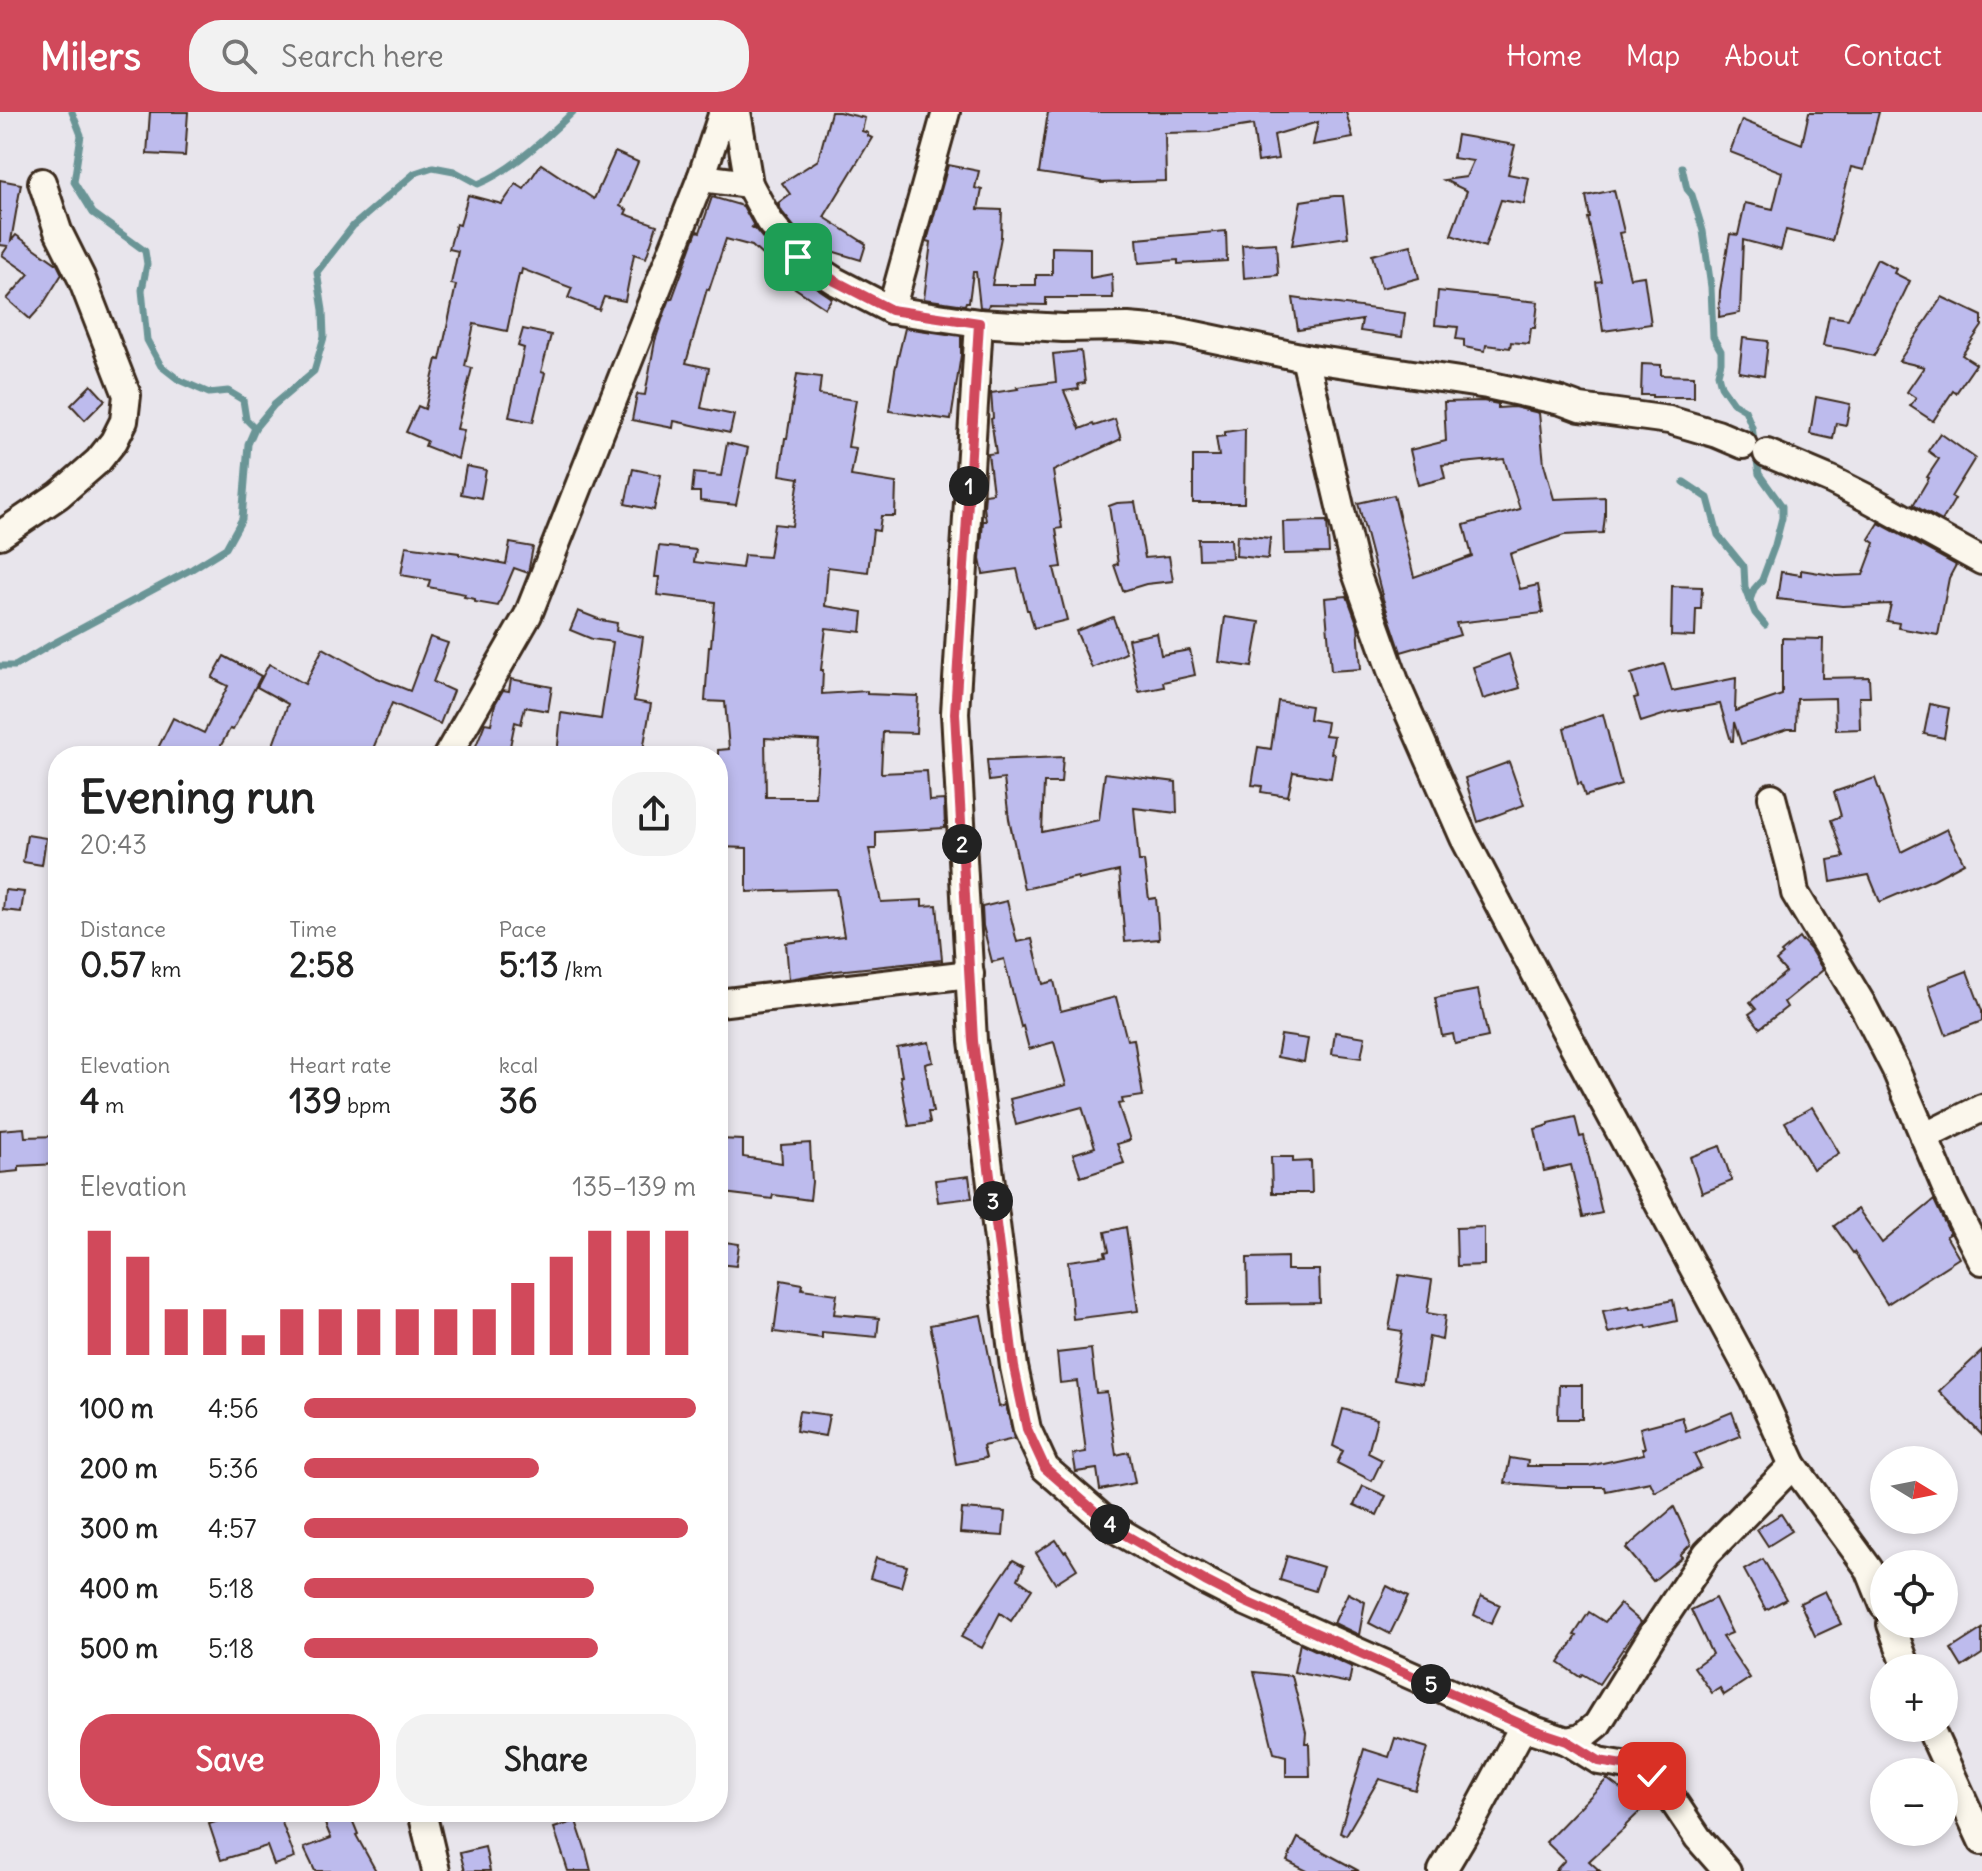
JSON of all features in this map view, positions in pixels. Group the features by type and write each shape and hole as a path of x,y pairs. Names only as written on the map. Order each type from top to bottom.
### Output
{"street":[{"path":"453,746 528,615 701,178 723,112"},
{"path":"737,112 749,184 769,221 798,257 835,281 891,310 979,323 1176,331 1305,358 1487,385 1580,408 1669,420 1717,434 1831,480 1982,561"},
{"path":"891,310 946,112"},
{"path":"701,178 749,184"},
{"path":"0,535 59,495 98,461 114,441 124,421 127,395 81,277 58,231 42,182"},
{"path":"979,323 955,713 973,1041 1014,1367 1027,1429 1045,1468 1115,1529 1246,1602 1534,1730 1567,1741 1599,1761 1634,1767 1652,1776 1663,1786 1698,1838 1727,1871"},
{"path":"1305,358 1355,570 1402,698 1464,838 1755,1382 1793,1465 1870,1571"},
{"path":"1772,797 1795,893 1862,1004 1895,1068 1951,1200 1982,1261"},
{"path":"728,1002 970,974"},
{"path":"1924,1137 1982,1108"},
{"path":"1567,1741 1581,1738 1597,1725 1707,1553 1793,1465"},
{"path":"1442,1871 1518,1736 1525,1730 1534,1730"},
{"path":"1936,1742 1982,1841"},
{"path":"424,1822 434,1870"}],"building":[{"path":"150,112 188,112 185,156 147,154"},
{"path":"831,112 865,118 862,131 872,138 824,217 866,244 861,260 808,244 778,203 790,194 782,183 818,160"},
{"path":"1048,112 1346,112 1353,138 1313,145 1318,122 1274,135 1278,159 1258,162 1253,125 1208,132 1165,133 1166,181 1101,183 1039,173"},
{"path":"1809,112 1879,112 1864,170 1851,167 1832,241 1786,230 1781,250 1743,240 1740,313 1719,317 1720,291 1730,234 1738,235 1745,203 1773,209 1782,172 1730,152 1742,120 1802,144"},
{"path":"1457,135 1515,145 1508,174 1529,178 1524,204 1501,200 1485,247 1451,235 1467,191 1444,180 1466,177 1473,161 1453,158"},
{"path":"615,152 638,162 620,206 627,210 625,214 657,225 646,258 634,254 625,301 604,297 599,310 568,298 572,288 522,269 507,331 474,324 465,366 472,368 457,429 464,430 458,459 425,446 427,441 406,432 418,406 425,409 437,359 440,360 456,285 451,284 458,251 449,249 456,224 460,225 468,195 502,204 516,184 524,189 541,164 594,199"},
{"path":"948,165 979,171 975,188 982,190 978,209 1002,210 1001,237 992,285 1036,285 1036,275 1052,275 1052,247 1090,248 1090,278 1112,274 1113,298 1046,298 1046,305 989,304 988,308 980,307 976,272 973,272 969,302 965,305 924,299 931,242 927,241"},
{"path":"0,180 21,184 11,241 16,235 57,264 62,274 30,319 7,299 29,274 2,255 8,246 0,245"},
{"path":"1614,190 1624,232 1619,233 1630,278 1644,276 1651,324 1603,331 1596,282 1602,281 1586,196"},
{"path":"1343,196 1348,237 1292,245 1301,201"},
{"path":"712,197 743,206 755,228 751,227 786,267 832,298 825,308 792,286 794,284 752,246 726,239 707,289 686,363 709,368 701,408 734,415 730,433 674,421 673,428 632,420 637,394 645,395 663,317"},
{"path":"1226,231 1227,261 1139,263 1137,239"},
{"path":"1276,243 1278,275 1244,278 1242,245"},
{"path":"1411,245 1419,278 1381,288 1372,255"},
{"path":"1877,259 1910,281 1874,356 1823,346 1829,316 1848,319"},
{"path":"1438,291 1538,302 1535,328 1531,328 1529,344 1511,342 1510,348 1486,345 1485,351 1464,347 1464,340 1456,339 1458,327 1435,325"},
{"path":"1942,297 1982,316 1982,326 1962,355 1976,364 1933,421 1910,406 1916,398 1907,392 1924,367 1899,361"},
{"path":"1293,298 1405,313 1402,337 1360,331 1362,320 1298,330"},
{"path":"905,328 961,336 951,420 889,411"},
{"path":"523,329 551,335 533,422 509,417 524,348 518,346"},
{"path":"1743,338 1768,341 1764,376 1739,372"},
{"path":"1081,351 1085,383 1078,384 1079,389 1064,391 1080,429 1115,419 1121,439 1053,471 1062,528 1056,529 1062,567 1054,568 1067,620 1034,628 1017,569 983,574 980,559 983,521 986,521 985,494 993,493 988,454 996,453 991,393 1056,382 1053,354"},
{"path":"1642,364 1661,365 1661,375 1694,376 1694,397 1641,395"},
{"path":"797,374 821,377 819,395 856,400 848,447 856,448 851,476 896,483 895,516 881,516 879,531 873,530 868,572 828,567 825,606 863,612 861,632 826,628 821,670 822,694 867,691 867,694 918,696 916,733 883,732 881,773 927,771 929,801 944,800 945,828 876,832 876,849 869,849 881,902 922,900 922,906 937,905 942,960 789,979 786,943 844,936 836,889 747,892 747,848 728,847 729,749 725,702 705,701 715,602 657,595 659,577 655,577 659,546 696,550 694,562 742,568 744,555 769,557 774,524 792,526 799,478 780,475","holes":["765,738 819,741 815,797 766,797"]},
{"path":"91,385 105,400 85,420 71,405"},
{"path":"1816,397 1850,404 1846,425 1836,423 1833,439 1810,434"},
{"path":"1483,401 1498,404 1498,408 1514,407 1539,413 1544,464 1554,499 1605,497 1603,533 1564,535 1510,554 1520,589 1538,585 1543,613 1456,623 1460,635 1401,652 1383,599 1358,503 1394,495 1414,577 1472,556 1464,525 1520,509 1504,459 1442,465 1445,478 1418,485 1410,450 1446,441 1444,402"},
{"path":"1245,429 1244,503 1193,503 1193,456 1219,456 1216,437 1225,436 1225,432"},
{"path":"1940,433 1975,458 1951,497 1955,499 1942,521 1913,505 1939,459 1928,451"},
{"path":"727,443 748,448 736,505 700,501 700,492 692,492 694,473 721,476"},
{"path":"466,466 486,470 481,498 461,494"},
{"path":"633,469 661,475 654,510 625,504"},
{"path":"1135,502 1145,558 1169,556 1173,581 1123,591 1114,565 1118,564 1109,506"},
{"path":"1327,521 1329,553 1284,554 1283,522"},
{"path":"1879,523 1956,565 1949,578 1938,635 1898,628 1899,623 1887,621 1891,604 1842,606 1777,599 1781,572 1801,575 1801,570 1837,576 1863,575 1875,543 1869,539"},
{"path":"1237,535 1270,538 1268,559 1236,556"},
{"path":"1198,539 1231,539 1232,558 1199,559"},
{"path":"510,543 533,547 528,573 514,568 498,606 475,602 475,599 464,597 465,594 428,587 430,580 401,575 406,546 459,553 506,564"},
{"path":"1672,586 1702,587 1701,609 1696,609 1695,637 1671,636"},
{"path":"1347,596 1358,626 1361,669 1331,671 1325,598"},
{"path":"578,611 617,623 616,631 643,637 634,701 651,704 644,746 558,746 561,713 601,719 613,642 592,639 570,630"},
{"path":"1113,617 1126,653 1092,668 1076,631"},
{"path":"1225,617 1260,622 1252,667 1219,662"},
{"path":"1157,633 1161,655 1190,650 1195,675 1163,682 1164,687 1139,692 1128,639"},
{"path":"430,637 448,643 433,682 453,691 440,724 392,703 374,746 273,746 288,704 257,687 269,664 305,684 323,648 375,677 410,691"},
{"path":"1782,638 1823,639 1822,678 1869,677 1870,697 1859,697 1860,729 1836,730 1835,698 1797,699 1796,729 1741,744 1734,722 1731,741 1720,704 1669,713 1641,722 1631,674 1664,664 1672,691 1736,678 1735,711 1782,695"},
{"path":"1509,654 1520,688 1483,699 1473,667"},
{"path":"224,656 261,676 233,730 230,729 221,746 159,746 173,718 204,733 228,686 212,678"},
{"path":"511,679 552,687 548,711 525,707 521,724 515,722 510,746 476,746 485,723 491,724 495,704 503,690 509,691"},
{"path":"1278,701 1311,706 1309,719 1327,722 1325,735 1334,736 1331,778 1293,772 1288,796 1261,792 1262,786 1252,785 1258,747 1271,749"},
{"path":"1930,704 1949,708 1944,738 1924,734"},
{"path":"1603,714 1621,785 1585,796 1581,783 1578,784 1564,728"},
{"path":"1063,757 1061,783 1044,783 1042,832 1099,820 1105,773 1176,782 1177,813 1134,808 1139,861 1144,861 1149,899 1156,898 1159,939 1125,942 1119,871 1024,889 1004,779 989,781 987,760"},
{"path":"1509,762 1524,805 1478,822 1465,778"},
{"path":"1875,778 1901,852 1947,829 1964,863 1880,902 1869,875 1831,882 1828,860 1844,857 1831,820 1841,816 1834,792"},
{"path":"27,835 46,838 42,865 23,862"},
{"path":"5,890 24,892 21,912 3,910"},
{"path":"1007,901 1017,942 1032,939 1043,984 1054,981 1061,1011 1116,997 1127,1040 1134,1039 1143,1096 1122,1099 1123,1103 1118,1104 1130,1140 1117,1144 1124,1163 1081,1177 1073,1154 1095,1147 1082,1107 1016,1125 1010,1099 1066,1085 1054,1042 1029,1049 1004,959 992,962 983,926 982,907"},
{"path":"1799,938 1823,970 1784,1002 1787,1007 1760,1028 1749,1014 1756,1009 1750,1002 1786,972 1776,961"},
{"path":"1967,971 1982,1011 1982,1021 1946,1035 1928,986"},
{"path":"1478,990 1488,1037 1455,1044 1453,1034 1442,1036 1435,998"},
{"path":"1335,1032 1365,1037 1361,1058 1332,1054"},
{"path":"1281,1035 1308,1039 1304,1062 1277,1057"},
{"path":"929,1042 933,1062 925,1064 933,1112 928,1112 930,1123 909,1126 897,1048"},
{"path":"1812,1107 1839,1153 1813,1169 1785,1122"},
{"path":"1575,1117 1580,1137 1584,1136 1602,1213 1583,1217 1571,1165 1544,1171 1535,1129"},
{"path":"24,1128 25,1137 48,1136 48,1165 19,1166 19,1171 0,1173 0,1130"},
{"path":"728,1139 743,1140 743,1157 782,1163 781,1145 810,1143 810,1200 774,1195 772,1199 728,1194"},
{"path":"1720,1146 1732,1181 1702,1193 1690,1157"},
{"path":"1271,1157 1293,1157 1293,1162 1311,1161 1312,1193 1272,1193"},
{"path":"969,1176 972,1198 938,1202 935,1180"},
{"path":"1934,1200 1950,1234 1946,1236 1959,1258 1887,1304 1834,1226 1858,1209 1882,1243"},
{"path":"1126,1227 1138,1311 1073,1319 1068,1261 1106,1256 1105,1252 1109,1251 1105,1232"},
{"path":"1484,1227 1484,1265 1457,1266 1456,1228"},
{"path":"728,1242 739,1244 736,1266 728,1265"},
{"path":"1287,1257 1287,1270 1319,1270 1320,1303 1248,1304 1247,1258"},
{"path":"1399,1275 1432,1280 1427,1313 1445,1316 1442,1340 1429,1337 1422,1384 1394,1379 1402,1331 1389,1329"},
{"path":"781,1280 803,1284 802,1289 837,1294 834,1314 879,1318 877,1337 822,1332 822,1338 774,1332"},
{"path":"1673,1300 1677,1321 1608,1333 1603,1311"},
{"path":"981,1315 999,1407 1006,1405 1014,1439 983,1446 986,1458 956,1464 930,1325"},
{"path":"1091,1349 1096,1393 1107,1392 1116,1455 1129,1452 1135,1483 1100,1490 1097,1469 1076,1472 1073,1454 1086,1452 1077,1381 1060,1383 1057,1353"},
{"path":"1982,1351 1982,1435 1939,1391"},
{"path":"1559,1385 1582,1385 1582,1419 1558,1419"},
{"path":"1343,1409 1377,1419 1368,1453 1382,1460 1372,1481 1337,1463 1343,1451 1333,1446"},
{"path":"799,1411 829,1415 825,1436 796,1431"},
{"path":"1732,1412 1741,1436 1694,1454 1701,1468 1655,1492 1650,1482 1606,1491 1605,1487 1505,1483 1510,1458 1528,1461 1527,1466 1589,1466 1644,1454 1640,1428 1682,1417 1686,1431"},
{"path":"1363,1486 1386,1496 1377,1515 1354,1505"},
{"path":"1674,1507 1691,1544 1680,1555 1682,1557 1653,1581 1626,1548"},
{"path":"962,1509 1005,1512 1003,1536 960,1533"},
{"path":"1781,1514 1792,1531 1768,1546 1757,1529"},
{"path":"1056,1540 1077,1569 1055,1583 1036,1553"},
{"path":"1287,1556 1323,1567 1315,1591 1280,1580"},
{"path":"876,1558 907,1566 901,1587 870,1578"},
{"path":"1763,1559 1786,1599 1766,1610 1744,1570"},
{"path":"1013,1560 1024,1566 1018,1579 1032,1589 1011,1621 1000,1613 982,1648 961,1637"},
{"path":"1387,1586 1408,1597 1390,1634 1369,1623"},
{"path":"1825,1591 1841,1624 1815,1636 1800,1603"},
{"path":"1348,1593 1365,1602 1359,1635 1334,1623"},
{"path":"1481,1596 1500,1605 1491,1624 1474,1615"},
{"path":"1715,1598 1732,1633 1722,1637 1750,1678 1724,1695 1720,1688 1712,1693 1694,1667 1712,1654 1691,1610"},
{"path":"1620,1604 1641,1622 1599,1684 1582,1674 1580,1677 1559,1663 1589,1612 1605,1622"},
{"path":"1982,1629 1982,1654 1962,1667 1958,1654 1951,1649"},
{"path":"1300,1643 1352,1667 1349,1683 1294,1672"},
{"path":"1254,1672 1292,1676 1306,1732 1305,1743 1309,1743 1310,1776 1286,1776 1286,1756 1274,1753"},
{"path":"1395,1738 1428,1748 1415,1790 1379,1779 1346,1835 1340,1832 1364,1749 1389,1757"},
{"path":"1607,1779 1622,1790 1630,1783 1643,1789 1653,1799 1589,1861 1600,1871 1555,1871 1565,1860 1546,1842"},
{"path":"282,1822 295,1858 274,1865 267,1846 221,1860 209,1824"},
{"path":"324,1822 353,1822 356,1835 376,1871 315,1871 304,1848 331,1838"},
{"path":"576,1822 591,1871 568,1871 554,1828"},
{"path":"1298,1838 1359,1871 1307,1871 1287,1861"},
{"path":"485,1847 490,1871 465,1871 460,1853"}],"waterway":[{"path":"72,112 81,135 74,182 93,213 145,251 147,264 142,290 147,340 161,366 179,380 209,393 228,391 243,400 246,419 255,428"},
{"path":"0,666 15,666 226,548 242,519 248,444 255,428 274,405 314,371 324,337 317,272 353,226 415,173 433,167 454,171 478,184 490,178 528,152 573,112"},
{"path":"1682,167 1703,231 1711,287 1713,337 1721,351 1718,374 1721,386 1733,403 1745,410 1752,427 1759,474 1782,506 1775,545 1762,580 1750,600"},
{"path":"1684,482 1708,498 1718,535 1744,567 1745,587 1755,613 1765,625"}],"route":[{"path":"798,257 835,281 891,310 979,323 955,713 973,1041 1014,1367 1027,1429 1045,1468 1115,1529 1246,1602 1534,1730 1567,1741 1599,1761 1634,1767 1652,1776"}]}
